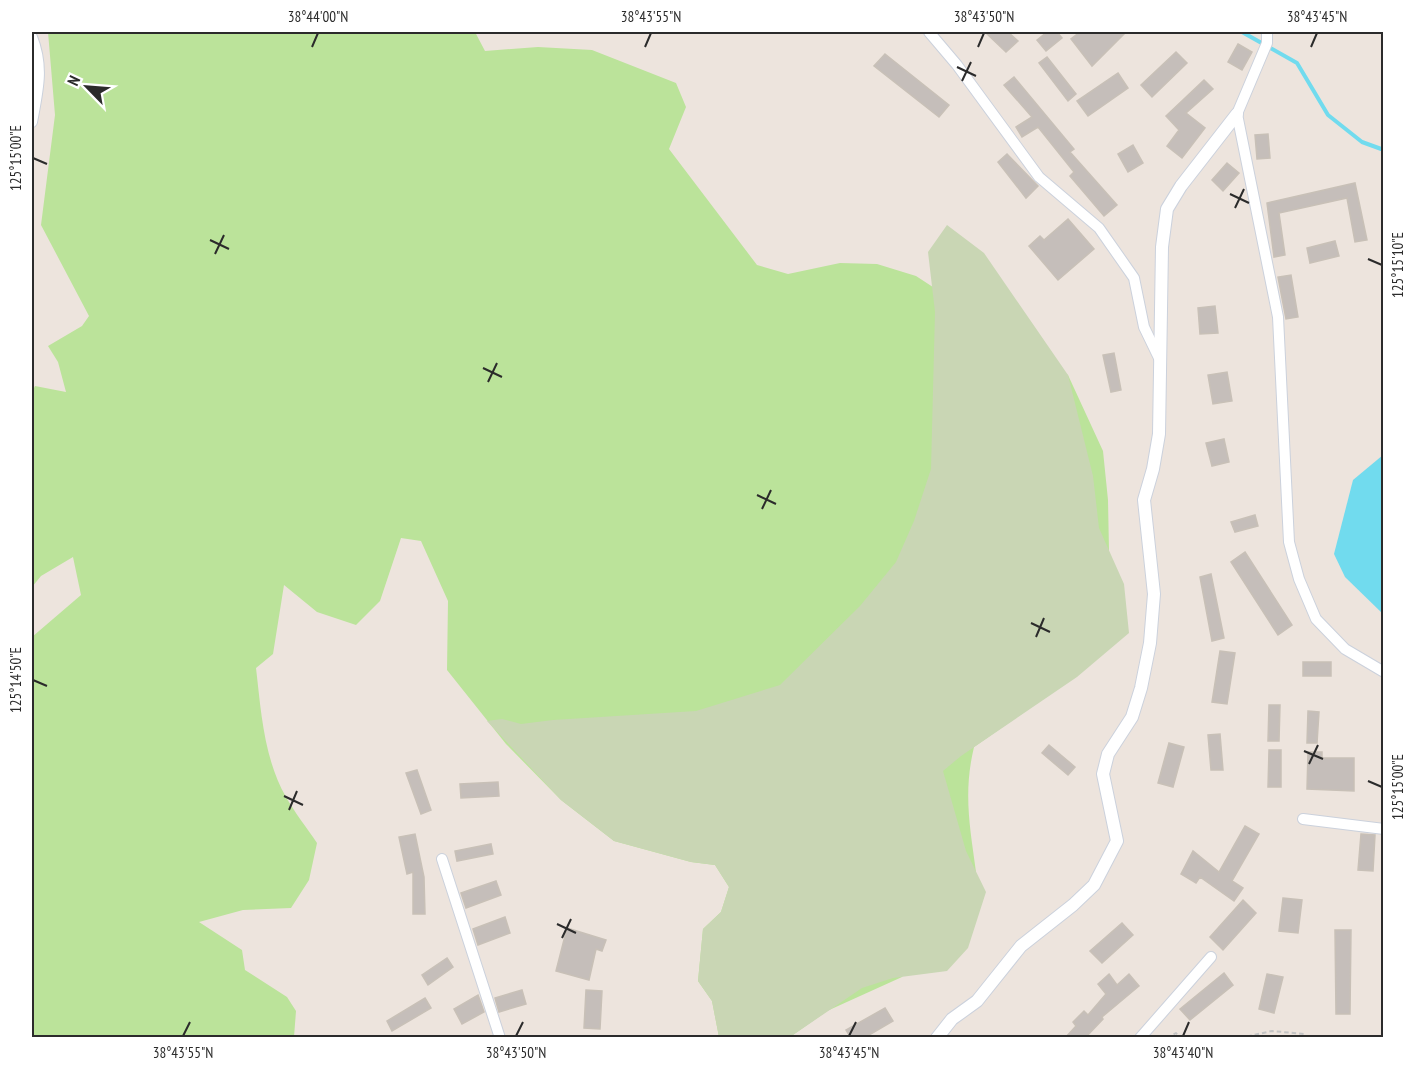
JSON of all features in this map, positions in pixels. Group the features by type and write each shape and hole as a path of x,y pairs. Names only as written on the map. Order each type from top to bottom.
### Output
{"street":[{"path":"929,32 957,65 1039,177 1099,228 1128,269 1134,278 1144,327 1159,358"},
{"path":"937,1038 952,1020 977,1001 1021,946 1094,885 1117,841 1103,774 1108,754 1132,717 1141,688 1150,643 1154,594 1144,500 1153,469 1159,434 1159,358 1163,312 1162,247 1167,209 1181,186 1237,114 1267,43 1267,32"},
{"path":"32,37 39,55 39,86 32,122"},
{"path":"1237,114 1278,317 1289,542 1299,579 1316,619 1346,649 1383,672"},
{"path":"1303,819 1383,829"},
{"path":"442,859 500,1038"},
{"path":"1140,1038 1211,957"}],"path":[{"path":"1240,1038 1272,1031 1304,1034"},
{"path":"1167,1038 1176,1033 1180,1038"}],"green space":[{"path":"48,32 475,32 485,51 538,47 592,50 676,83 686,107 669,149 757,265 788,274 840,263 877,264 916,276 1068,375 1103,451 1108,500 1109,551 1030,708 974,747 968,795 976,872 902,977 827,1011 790,1037 719,1037 712,1001 698,981 703,929 721,912 729,887 715,865 691,862 614,841 561,800 506,744 447,670 448,601 421,541 401,538 380,601 356,625 317,612 284,585 273,654 256,668 265,734 273,767 286,797 317,843 309,880 291,908 243,910 199,922 242,950 245,970 287,997 296,1011 294,1037 32,1037 32,637 81,595 73,557 41,576 32,587 32,392 35,386 66,392 58,362 48,346 82,326 89,316 41,225 55,115"},
{"path":"947,225 984,253 1068,375 1093,476 1099,528 1124,584 1129,633 1077,677 961,756 943,771 966,851 986,892 968,948 947,971 893,978 862,988 790,1037 719,1037 712,1001 698,981 703,929 721,912 729,887 715,865 691,862 614,841 561,800 487,721 502,719 521,724 696,711 780,685 860,606 896,562 914,521 931,469 935,312 928,252"}],"water":[{"path":"1383,455 1383,614 1345,577 1334,554 1353,480"}],"building":[{"path":"985,32 1008,32 1018,41 1006,52"},
{"path":"1047,32 1057,32 1062,38 1046,51 1037,40"},
{"path":"1080,32 1126,32 1092,66 1071,39"},
{"path":"1238,44 1252,52 1242,70 1228,62"},
{"path":"1176,52 1187,63 1152,97 1141,85"},
{"path":"885,54 949,105 939,117 874,66"},
{"path":"1047,57 1076,94 1068,101 1039,63"},
{"path":"1118,73 1128,88 1088,116 1077,101"},
{"path":"1014,77 1074,149 1070,152 1117,205 1104,216 1070,176 1074,172 1038,127 1022,137 1016,127 1032,117 1004,85"},
{"path":"1204,80 1213,89 1186,113 1205,128 1182,158 1167,146 1179,130 1166,116"},
{"path":"1268,134 1270,158 1257,159 1255,135"},
{"path":"1133,145 1143,163 1128,172 1118,154"},
{"path":"1007,154 1038,186 1026,198 998,162"},
{"path":"1227,163 1239,173 1223,191 1212,180"},
{"path":"1355,183 1367,240 1355,242 1347,198 1279,213 1285,255 1274,257 1267,203"},
{"path":"1068,219 1094,249 1058,280 1029,246 1040,236 1044,240"},
{"path":"1335,241 1339,256 1310,263 1307,248"},
{"path":"1291,275 1298,317 1286,319 1278,277"},
{"path":"1215,306 1218,333 1200,334 1198,308"},
{"path":"1114,353 1121,390 1111,392 1103,355"},
{"path":"1227,372 1232,401 1213,404 1208,375"},
{"path":"1224,439 1229,462 1212,466 1206,443"},
{"path":"1255,515 1258,526 1235,532 1231,522"},
{"path":"1245,552 1292,625 1278,635 1231,562"},
{"path":"1211,574 1224,638 1212,641 1200,577"},
{"path":"1220,651 1235,653 1227,704 1212,702"},
{"path":"1303,662 1331,662 1331,676 1303,676"},
{"path":"1269,705 1280,705 1279,741 1268,741"},
{"path":"1308,711 1319,712 1317,743 1307,743"},
{"path":"1220,734 1223,770 1211,770 1208,735"},
{"path":"1169,743 1184,747 1173,787 1158,783"},
{"path":"1049,745 1075,767 1068,775 1042,753"},
{"path":"1269,750 1281,750 1281,787 1268,787"},
{"path":"1308,752 1322,752 1322,758 1354,758 1354,791 1307,789"},
{"path":"417,770 431,810 421,814 406,773"},
{"path":"498,782 499,796 461,798 460,784"},
{"path":"1245,826 1259,834 1232,881 1243,888 1234,901 1200,877 1196,883 1181,874 1193,851 1219,872"},
{"path":"415,834 424,877 425,914 413,914 413,872 407,874 399,837"},
{"path":"1361,834 1375,835 1373,871 1358,870"},
{"path":"491,844 493,854 457,861 455,851"},
{"path":"496,881 501,895 466,908 461,893"},
{"path":"1283,898 1302,900 1298,933 1279,931"},
{"path":"1243,900 1256,913 1223,950 1210,937"},
{"path":"505,917 510,933 478,945 473,929"},
{"path":"1122,923 1133,935 1102,963 1090,951"},
{"path":"567,928 606,940 602,951 596,949 589,980 556,971"},
{"path":"1335,930 1351,930 1350,1014 1336,1014"},
{"path":"447,958 453,967 428,985 422,975"},
{"path":"1224,973 1233,985 1190,1020 1180,1009"},
{"path":"1109,974 1117,985 1129,974 1139,986 1102,1017 1103,1019 1085,1038 1065,1038 1076,1026 1073,1022 1084,1011 1088,1015 1106,994 1098,984"},
{"path":"1267,974 1283,977 1274,1013 1259,1009"},
{"path":"522,990 526,1004 499,1012 495,998"},
{"path":"586,990 602,991 600,1029 584,1028"},
{"path":"478,995 484,1012 462,1024 454,1009"},
{"path":"425,998 431,1008 392,1031 387,1021"},
{"path":"885,1008 893,1021 864,1038 851,1038 846,1030"}],"waterway":[{"path":"1242,32 1297,63 1328,115 1362,142 1384,150"}]}
